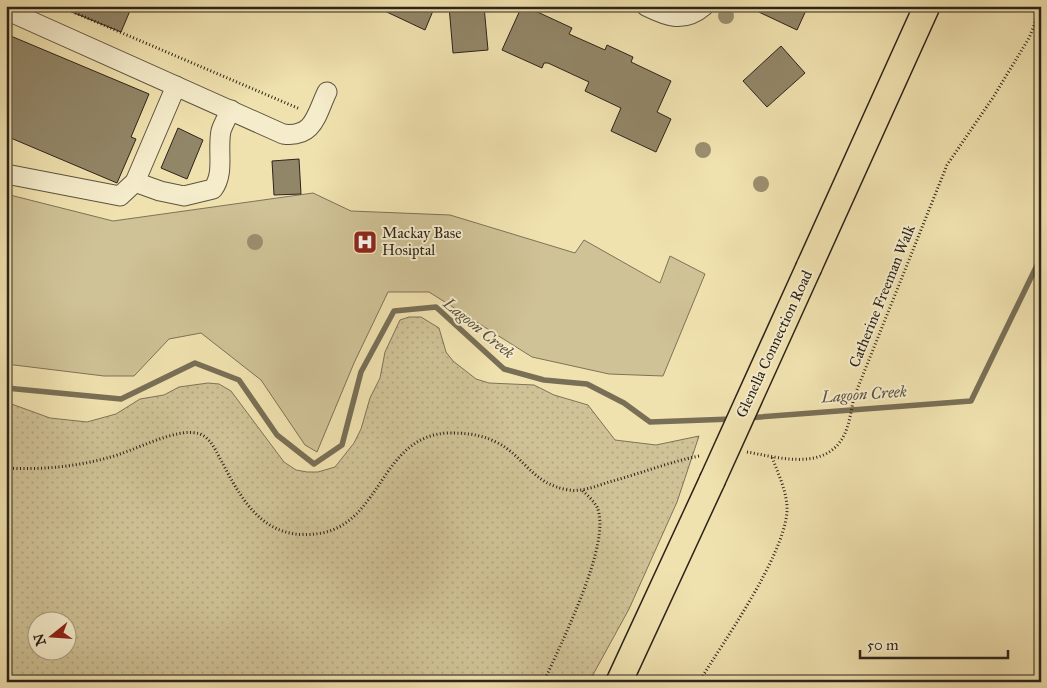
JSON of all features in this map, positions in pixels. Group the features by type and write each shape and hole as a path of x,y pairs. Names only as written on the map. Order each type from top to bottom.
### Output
{"main road":[{"name":"Glenella Connection Road","path":"619,682 927,6"}],"street":[{"path":"646,6 677,18 693,16 704,6"},
{"path":"6,10 283,134 295,136 303,134 309,128 327,92"},
{"path":"6,174 120,196 135,182 176,86"},
{"path":"135,182 160,191 184,196 213,189 220,165 222,131 231,110"}],"path":[{"path":"59,6 308,112"},
{"name":"Catherine Freeman Walk","path":"738,452 812,459 831,450 840,442 846,430 854,397 947,165 994,96 1029,38 1036,23 1039,6"},
{"path":"6,468 34,469 76,465 134,450 179,432 191,432 203,435 212,443 240,496 252,512 268,524 285,532 304,535 324,532 344,524 358,515 400,454 421,441 443,434 465,433 497,442 544,482 571,490 582,490 704,455"},
{"path":"699,682 741,615 778,546 787,512 785,492 772,456"},
{"path":"544,682 595,558 600,521 597,507 582,490"}],"shaded area":[{"path":"313,193 351,211 450,215 575,253 584,240 660,283 670,256 705,274 663,376 609,374 532,357 429,292 388,292 354,363 317,452 305,445 261,380 201,333 169,339 134,376 104,376 6,364 6,194 113,221"},
{"path":"409,317 421,317 439,328 446,352 453,361 476,379 489,383 534,385 554,395 588,405 615,440 656,445 699,436 677,502 629,609 589,682 6,682 6,402 50,418 87,422 116,414 140,399 164,395 179,387 208,383 219,384 231,391 284,462 296,470 318,472 335,467 354,443 361,429 370,398 380,378 385,352 400,320"}],"building":[{"path":"57,6 132,6 121,32"},
{"path":"374,6 435,6 425,30"},
{"path":"449,6 484,6 488,50 453,53"},
{"path":"746,6 808,6 797,30"},
{"path":"521,8 529,12 531,9 572,28 569,34 605,50 607,45 633,57 631,62 671,81 657,112 671,119 656,152 611,131 621,108 585,91 589,82 548,63 544,63 542,68 502,50"},
{"path":"6,34 149,94 131,137 136,139 117,183 6,136"},
{"path":"781,46 805,73 767,107 743,81"},
{"path":"178,128 203,140 187,179 161,168"},
{"path":"299,159 301,194 274,195 272,161"}],"waterway":[{"name":"Lagoon Creek","path":"747,418 971,401 1041,257"},
{"name":"Lagoon Creek","path":"6,388 121,399 195,363 239,380 277,435 314,464 342,445 361,372 394,311 436,307 504,369 544,380 587,384 624,403 650,422 732,419"}],"place":[{"name":"Mackay Base Hosiptal","path":"365,242"}]}
